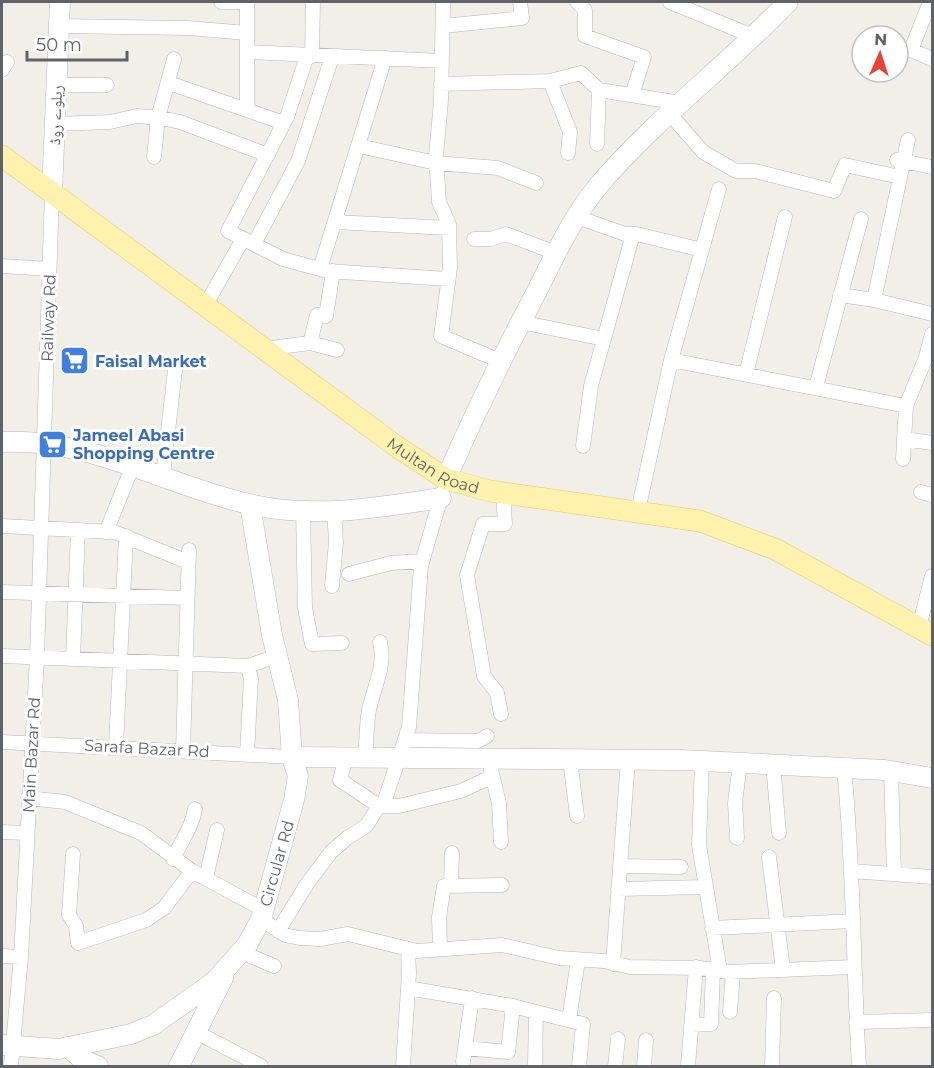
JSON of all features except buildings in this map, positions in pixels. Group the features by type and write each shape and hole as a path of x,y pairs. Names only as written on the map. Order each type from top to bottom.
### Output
{"main road":[{"name":"Multan Road","path":"2,156 264,349 444,489 503,493 700,521 776,549 926,631"}],"street":[{"name":"ریلوے روڈ","path":"52,192 60,2"},
{"path":"221,2 247,2 247,110"},
{"path":"313,2 310,56 284,123 228,231 283,259 326,270 448,279"},
{"path":"442,2 442,61 436,163 439,202 449,228 448,279 441,336 500,361"},
{"path":"443,26 522,18 520,2"},
{"path":"577,2 585,10 585,36 644,57 632,95"},
{"path":"670,2 699,8 754,37"},
{"path":"278,931 307,884 331,852 346,838 366,826 381,806 409,727 422,561 444,489 500,361 556,253 598,185 788,2"},
{"path":"930,2 911,50 933,59"},
{"path":"59,26 188,28 247,33"},
{"path":"247,52 442,61"},
{"path":"205,306 249,241 298,161 311,129 332,57"},
{"path":"310,343 317,315 326,316 326,270 335,222 385,58"},
{"path":"154,158 158,118 174,59"},
{"path":"441,84 550,81 581,73 599,90 632,95 676,109 703,152 736,171 755,171 834,191 845,165 900,177"},
{"path":"550,81 570,132 568,153"},
{"path":"169,83 284,123"},
{"path":"57,85 107,85"},
{"path":"597,144 599,90"},
{"path":"55,124 110,122 137,116 158,118 180,122 268,155"},
{"path":"874,300 900,177 899,160 908,140"},
{"path":"359,146 436,163 498,168 536,183"},
{"path":"899,160 933,166"},
{"path":"638,511 671,360 719,189"},
{"name":"Railway Rd","path":"43,443 52,192"},
{"path":"577,217 625,234 702,250"},
{"path":"746,374 784,217"},
{"path":"816,387 861,219"},
{"path":"335,222 449,228"},
{"path":"474,239 491,239 506,234 556,253"},
{"path":"583,446 591,386 633,234"},
{"path":"2,266 49,269"},
{"path":"840,296 874,300 933,314"},
{"path":"520,322 604,339"},
{"path":"903,459 906,406 933,334"},
{"path":"264,349 310,343 337,350"},
{"path":"671,360 906,406"},
{"path":"163,475 175,370"},
{"path":"904,439 933,443"},
{"path":"2,442 43,443 133,465 250,505 303,510 362,510 444,489"},
{"name":"Main Bazar Rd","path":"8,1053 21,957 37,657 43,443"},
{"path":"106,532 133,465"},
{"path":"501,714 497,693 484,676 467,575 483,524 505,524 503,493"},
{"name":"Circular Rd","path":"8,1053 68,1047 130,1034 153,1025 200,993 235,959 262,914 294,800 298,776 292,757 288,700 277,656 250,505"},
{"path":"303,510 305,608 312,644 342,643"},
{"path":"332,586 336,542 333,510"},
{"path":"2,526 106,532 189,556 183,750"},
{"path":"73,658 78,530"},
{"path":"116,746 126,536"},
{"path":"349,574 391,563 422,561"},
{"path":"926,631 933,576"},
{"path":"2,592 187,598"},
{"path":"380,642 383,654 381,670 369,713 356,757 340,780 381,806 419,803 460,791 491,768"},
{"path":"2,656 248,666 277,656"},
{"path":"247,754 251,680 248,666"},
{"path":"292,757 356,757 403,749 478,741 488,736"},
{"name":"Sarafa Bazar Rd","path":"2,742 116,746 292,757"},
{"path":"403,749 491,768 570,759 628,759 844,768 891,771 933,778"},
{"path":"570,759 576,816"},
{"path":"613,964 628,759"},
{"path":"702,761 699,845 712,928 730,1012"},
{"path":"737,838 735,803 740,763"},
{"path":"773,764 779,833"},
{"path":"491,768 499,803 501,842"},
{"path":"844,768 852,871 853,967 859,1066"},
{"path":"891,771 894,874"},
{"path":"28,798 65,802 115,821 154,842 173,859 262,914 278,931 299,938 320,939 348,934 417,951 502,945 559,958 630,967 696,968 722,971 853,967"},
{"path":"173,859 183,838 192,827 195,809"},
{"path":"206,878 217,830"},
{"path":"2,832 27,833"},
{"path":"451,886 452,853"},
{"path":"74,854 69,915 75,926 78,943 146,920 164,908 192,871"},
{"path":"769,857 783,970"},
{"path":"620,866 681,867"},
{"path":"852,871 933,877"},
{"path":"440,949 440,917 444,886 502,885"},
{"path":"618,889 705,887"},
{"path":"712,928 776,923 853,921"},
{"path":"403,1066 408,949"},
{"path":"2,956 21,957"},
{"path":"178,1066 235,959 274,966"},
{"path":"569,1020 578,960"},
{"path":"688,1066 696,968"},
{"path":"691,1025 711,1024 722,971"},
{"path":"408,988 513,1006 583,1024 579,1066"},
{"path":"472,998 464,1055 508,1052 513,1006"},
{"path":"772,1066 774,998"},
{"path":"535,1066 536,1013"},
{"path":"856,1022 933,1020"},
{"path":"196,1032 261,1066"},
{"path":"615,1066 618,1040"},
{"path":"644,1066 646,1040"},
{"path":"68,1047 83,1060 98,1066"}],"place":[{"name":"Faisal Market","path":"74,361"},
{"name":"Jameel Abasi Shopping Centre","path":"52,444"}]}
